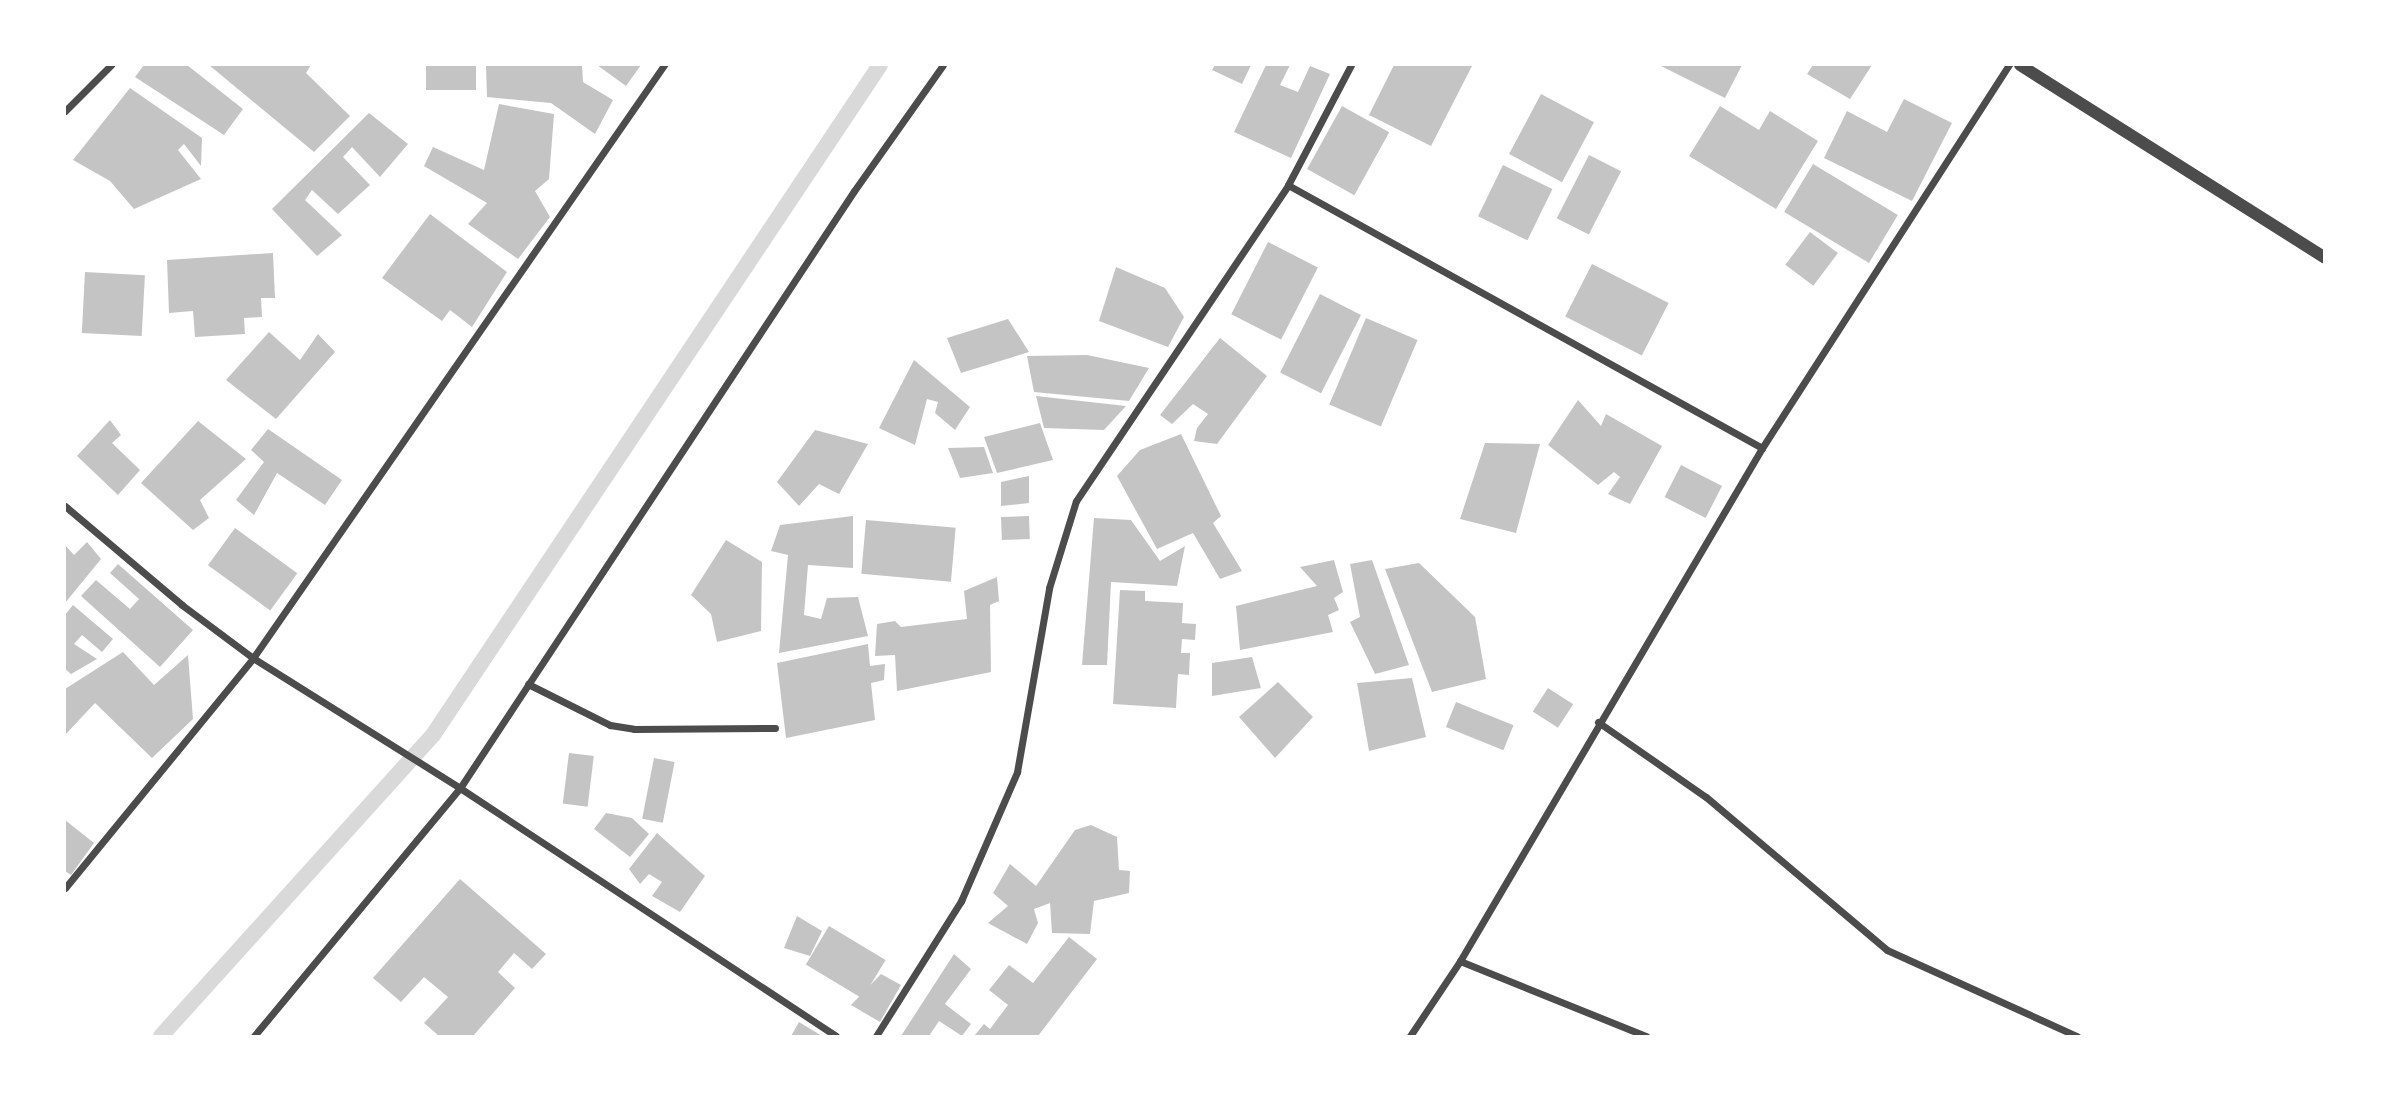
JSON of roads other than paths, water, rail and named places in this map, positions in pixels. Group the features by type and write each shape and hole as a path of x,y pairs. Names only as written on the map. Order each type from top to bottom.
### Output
{"street":[{"path":"65,111 111,65"},
{"path":"65,888 253,658 664,65"},
{"path":"254,1036 460,788 853,191 943,65"},
{"path":"876,1036 961,901 1017,772 1049,588 1076,501 1288,185 1351,65"},
{"path":"1410,1036 1460,961 1598,722 1762,448 2009,65"},
{"path":"2020,65 2324,257"},
{"path":"1288,185 1762,448"},
{"path":"65,506 182,605 253,658 424,769 460,788 836,1036"},
{"path":"528,684 610,724 634,729 775,728"},
{"path":"1598,722 1706,797 1886,950 2077,1036"},
{"path":"1460,961 1646,1036"}],"waterway":[{"path":"161,1036 433,735 880,65"}]}
